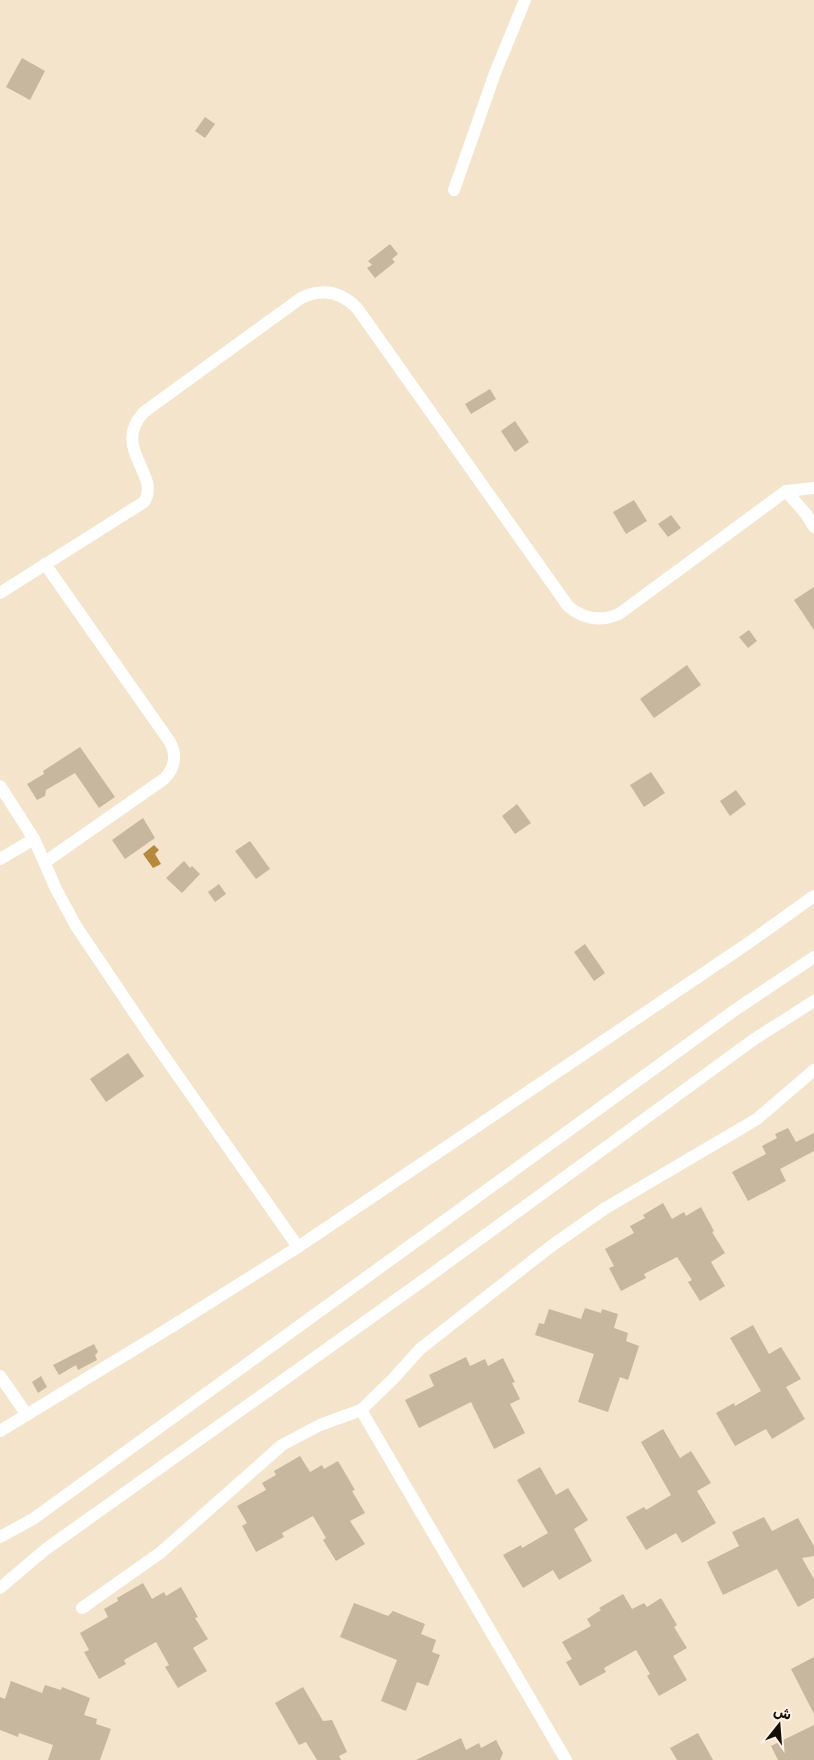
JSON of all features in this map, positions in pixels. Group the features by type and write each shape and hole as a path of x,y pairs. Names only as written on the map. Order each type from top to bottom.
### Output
{"street":[{"path":"454,190 495,73 525,0"},
{"path":"0,592 140,506 147,498 148,484 132,445 132,436 133,427 144,412 301,298 317,293 325,292 343,297 357,308 568,606 580,615 603,619 618,614 786,491 814,488"},
{"path":"786,491 806,514 814,527"},
{"path":"45,564 170,742 174,753 171,770 164,779 45,862"},
{"path":"0,786 34,839 59,895 84,938 150,1036 298,1247"},
{"path":"0,860 34,839"},
{"path":"0,1431 172,1328 298,1247 748,944 814,896"},
{"path":"0,1537 33,1518 735,1010 814,957"},
{"path":"0,1588 46,1550 432,1274 753,1040 814,1001"},
{"path":"82,1608 160,1553 282,1445 320,1426 361,1410 393,1380 420,1349 550,1247 604,1210 758,1119 814,1070"},
{"path":"0,1376 28,1415"},
{"path":"361,1410 566,1760"}],"shaded area":[{"path":"154,845 159,850 155,854 161,864 153,868 143,854"}],"building":[{"path":"22,58 45,71 30,100 6,87"},
{"path":"205,117 215,124 205,138 195,131"},
{"path":"390,244 398,254 392,259 395,262 375,278 367,268 372,265 368,261"},
{"path":"490,389 496,399 471,414 465,404"},
{"path":"515,421 529,442 515,452 501,431"},
{"path":"634,500 647,521 626,534 613,512"},
{"path":"671,515 681,528 668,537 658,524"},
{"path":"814,587 814,630 794,600"},
{"path":"749,630 757,641 748,648 739,637"},
{"path":"687,665 701,685 654,718 640,699"},
{"path":"80,747 115,797 99,808 75,773 46,790 45,796 37,800 27,784 44,774 43,771"},
{"path":"651,772 665,793 644,807 630,785"},
{"path":"736,790 746,804 730,816 720,801"},
{"path":"517,804 531,823 515,834 502,816"},
{"path":"143,818 155,838 125,859 112,840"},
{"path":"250,841 270,869 256,879 235,851"},
{"path":"184,861 190,868 192,866 200,874 182,893 166,878"},
{"path":"219,884 226,894 215,902 208,892"},
{"path":"585,944 605,973 594,981 574,952"},
{"path":"128,1053 144,1076 106,1102 90,1079"},
{"path":"788,1128 796,1142 814,1133 814,1151 780,1169 786,1181 748,1201 732,1172 766,1154 762,1146 777,1138 775,1134"},
{"path":"663,1203 672,1219 684,1212 686,1216 701,1207 714,1231 712,1232 725,1253 711,1262 725,1286 700,1301 688,1282 692,1280 677,1257 644,1274 646,1278 621,1291 609,1268 614,1266 605,1249 634,1233 630,1226 645,1218 643,1215"},
{"path":"585,1308 601,1313 602,1309 618,1314 614,1328 628,1333 626,1341 639,1346 628,1380 620,1377 608,1412 578,1402 594,1354 535,1335 539,1323 544,1324 549,1309 581,1319"},
{"path":"753,1325 769,1354 781,1347 801,1379 786,1387 805,1419 772,1439 766,1429 735,1446 716,1413 734,1403 735,1406 761,1391 730,1338"},
{"path":"94,1344 98,1352 95,1355 97,1360 78,1370 76,1365 59,1375 53,1365"},
{"path":"466,1357 470,1366 485,1359 488,1366 503,1358 515,1382 512,1383 520,1399 510,1404 525,1433 494,1449 471,1402 419,1428 405,1400 434,1386 429,1375"},
{"path":"41,1376 47,1387 38,1393 32,1382"},
{"path":"663,1429 680,1458 691,1451 711,1483 697,1491 716,1523 682,1543 676,1533 646,1550 626,1517 644,1507 646,1510 671,1495 641,1442"},
{"path":"300,1456 310,1472 322,1465 324,1469 338,1461 355,1490 352,1491 365,1513 350,1521 365,1544 336,1561 323,1540 326,1538 313,1516 282,1533 284,1537 256,1552 242,1526 247,1523 237,1506 266,1490 262,1483 276,1475 274,1471"},
{"path":"540,1467 556,1495 568,1488 588,1520 574,1529 592,1561 559,1580 553,1570 523,1588 503,1555 521,1545 522,1548 548,1533 517,1480"},
{"path":"764,1517 772,1531 798,1518 814,1546 814,1556 802,1558 814,1579 814,1598 798,1607 777,1569 723,1595 707,1562 739,1546 732,1532"},
{"path":"143,1583 152,1599 164,1592 166,1596 181,1587 198,1617 195,1618 208,1639 193,1648 207,1671 178,1688 165,1667 169,1665 156,1642 124,1660 126,1664 99,1679 84,1652 89,1650 80,1633 108,1617 104,1609 118,1601 117,1598"},
{"path":"623,1594 632,1609 644,1603 647,1607 661,1598 677,1625 674,1627 687,1648 673,1656 687,1680 659,1696 647,1676 650,1674 636,1650 604,1668 606,1672 580,1686 566,1662 572,1659 562,1642 591,1626 587,1619 601,1610 599,1608"},
{"path":"354,1603 388,1616 393,1611 425,1624 421,1634 436,1640 432,1652 440,1655 428,1686 417,1682 406,1711 381,1701 397,1660 340,1637"},
{"path":"814,1657 814,1714 791,1669"},
{"path":"11,1681 42,1693 45,1685 61,1690 62,1687 90,1698 84,1715 97,1719 96,1724 111,1729 100,1760 48,1760 53,1745 19,1733 18,1737 0,1730 0,1697 5,1699"},
{"path":"303,1687 323,1721 332,1720 347,1752 339,1756 341,1760 317,1760 306,1742 299,1745 275,1703"},
{"path":"814,1725 814,1760 778,1760 771,1746"},
{"path":"698,1733 713,1760 677,1760 670,1748"},
{"path":"461,1738 466,1750 479,1743 481,1748 496,1740 503,1753 500,1760 416,1760"}]}
